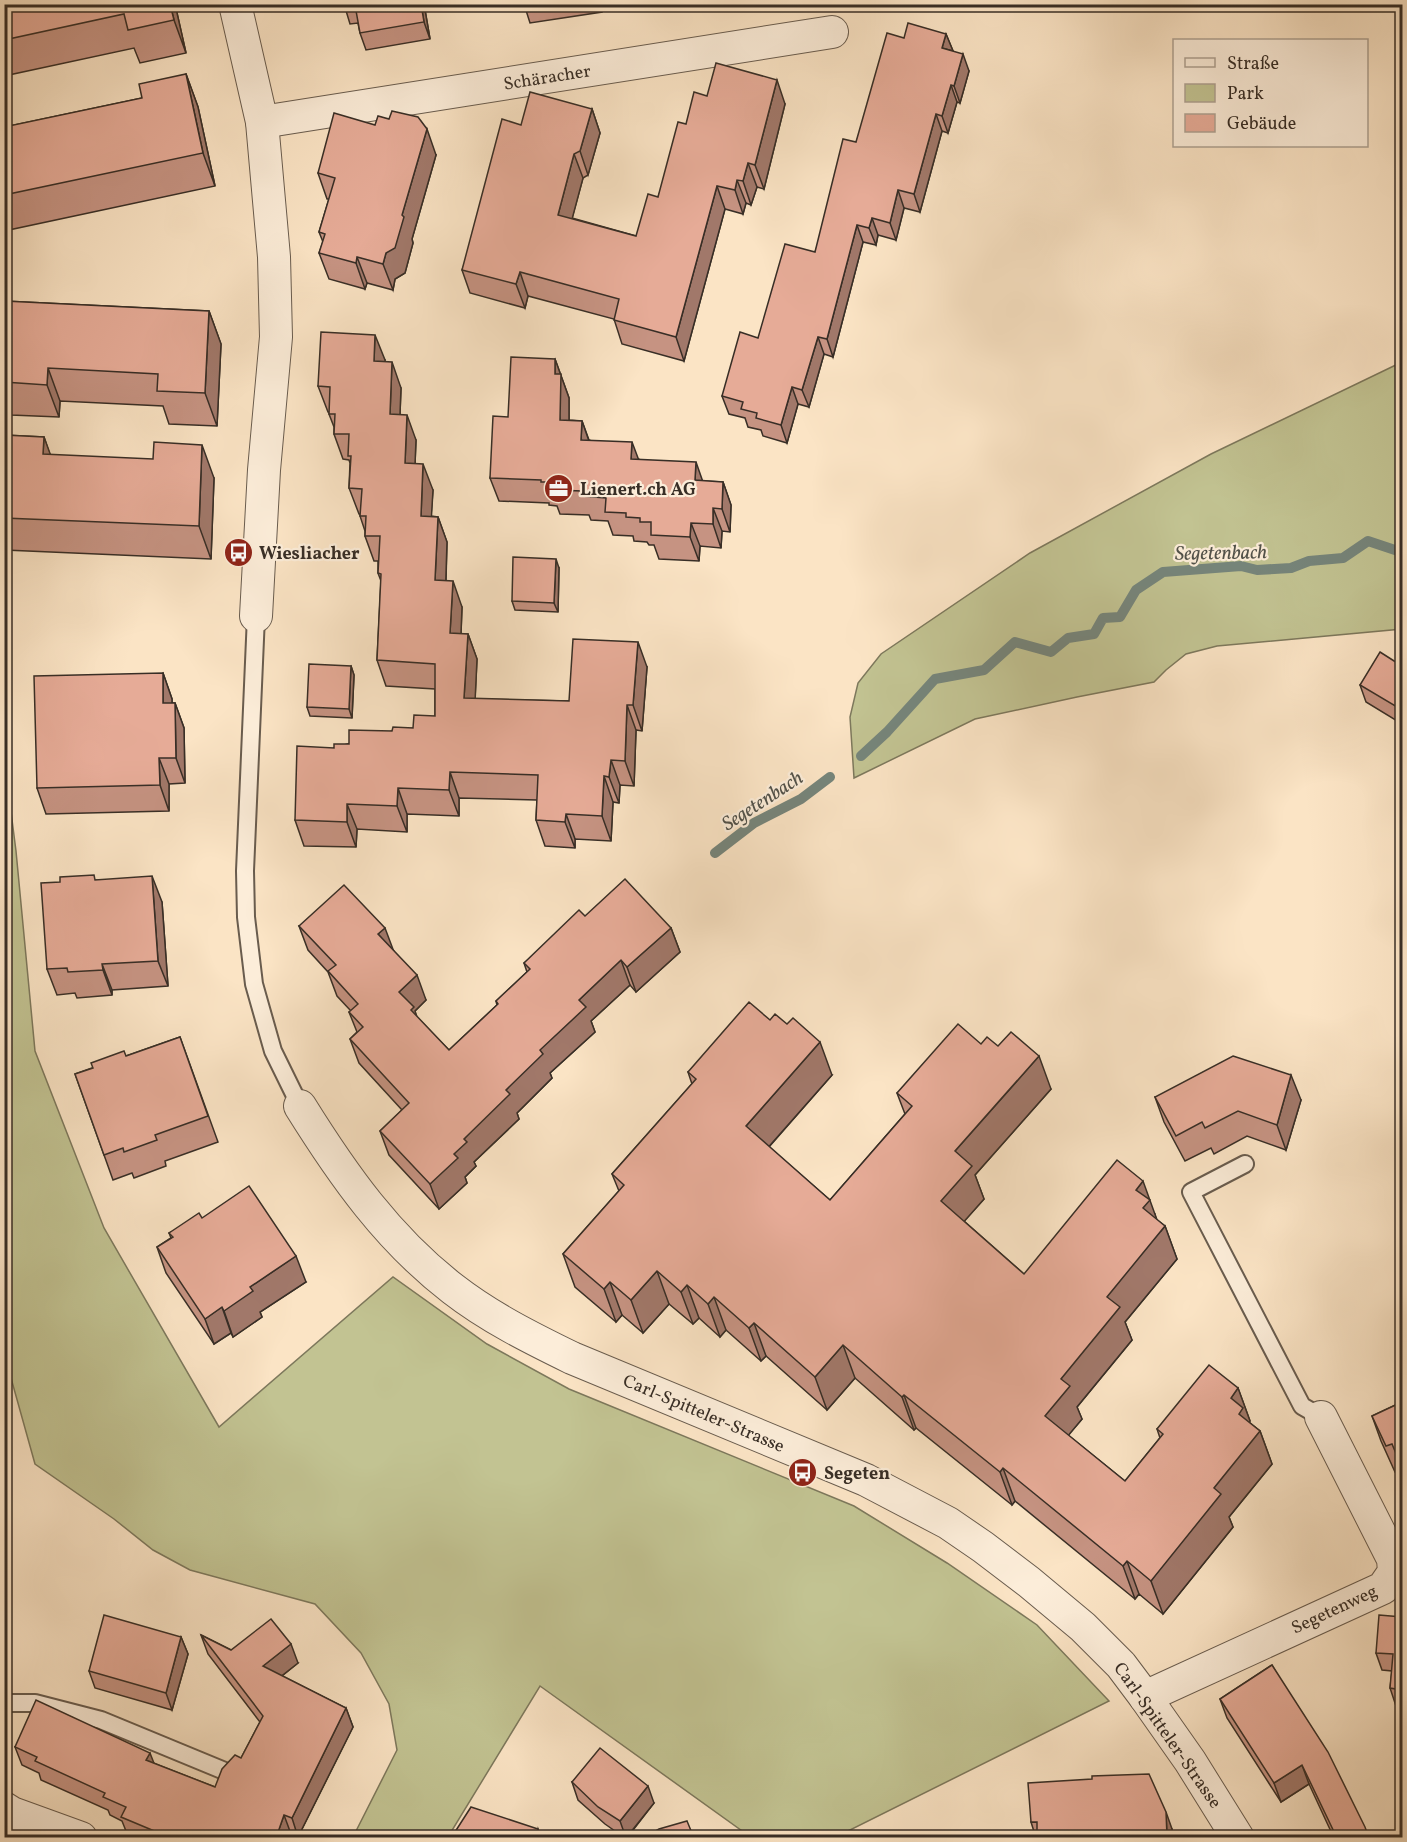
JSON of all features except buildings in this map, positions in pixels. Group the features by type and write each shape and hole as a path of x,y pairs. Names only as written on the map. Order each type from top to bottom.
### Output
{"street":[{"path":"235,4 262,122 273,234 276,337 264,470 256,616"},
{"name":"Schäracher","path":"262,122 832,32"},
{"name":"Carl-Spitteler-Strasse","path":"300,1106 341,1170 370,1209 420,1260 453,1289 488,1313 527,1336 572,1358 866,1480 948,1523 1029,1582 1083,1628 1121,1665 1190,1761 1238,1838"},
{"name":"Segetenweg","path":"1145,1697 1383,1588 1394,1572 1392,1559 1321,1417"},
{"path":"7,1815 81,1838"}],"lane":[{"path":"256,616 245,871 246,917 254,984 273,1051 300,1106"},
{"path":"1245,1164 1191,1192 1302,1406 1321,1417"},
{"path":"4,1703 35,1703 100,1720 227,1772"}],"green space":[{"path":"1402,362 1402,629 1217,646 1186,654 1154,682 975,719 854,778 850,717 858,683 881,654 1030,553 1211,454"},
{"path":"5,765 16,851 35,1051 104,1228 219,1427 393,1277 487,1344 569,1389 854,1506 947,1563 1037,1625 1109,1701 836,1837 752,1838 540,1686 448,1837 353,1837 397,1750 389,1704 361,1653 315,1604 190,1570 153,1550 114,1519 35,1464 4,1353"}],"waterway":[{"name":"Segetenbach","path":"861,756 887,732 935,679 984,670 1015,642 1051,652 1068,638 1094,634 1103,618 1120,617 1136,590 1163,572 1241,566 1257,570 1291,568 1309,561 1343,558 1368,541 1398,551 1402,550"},
{"name":"Segetenbach","path":"715,853 754,823 801,799 830,777"}],"place":[{"name":"Lienert.ch AG","path":"559,489"},
{"name":"Wiesliacher","path":"238,553"},
{"name":"Segeten","path":"803,1473"}]}
